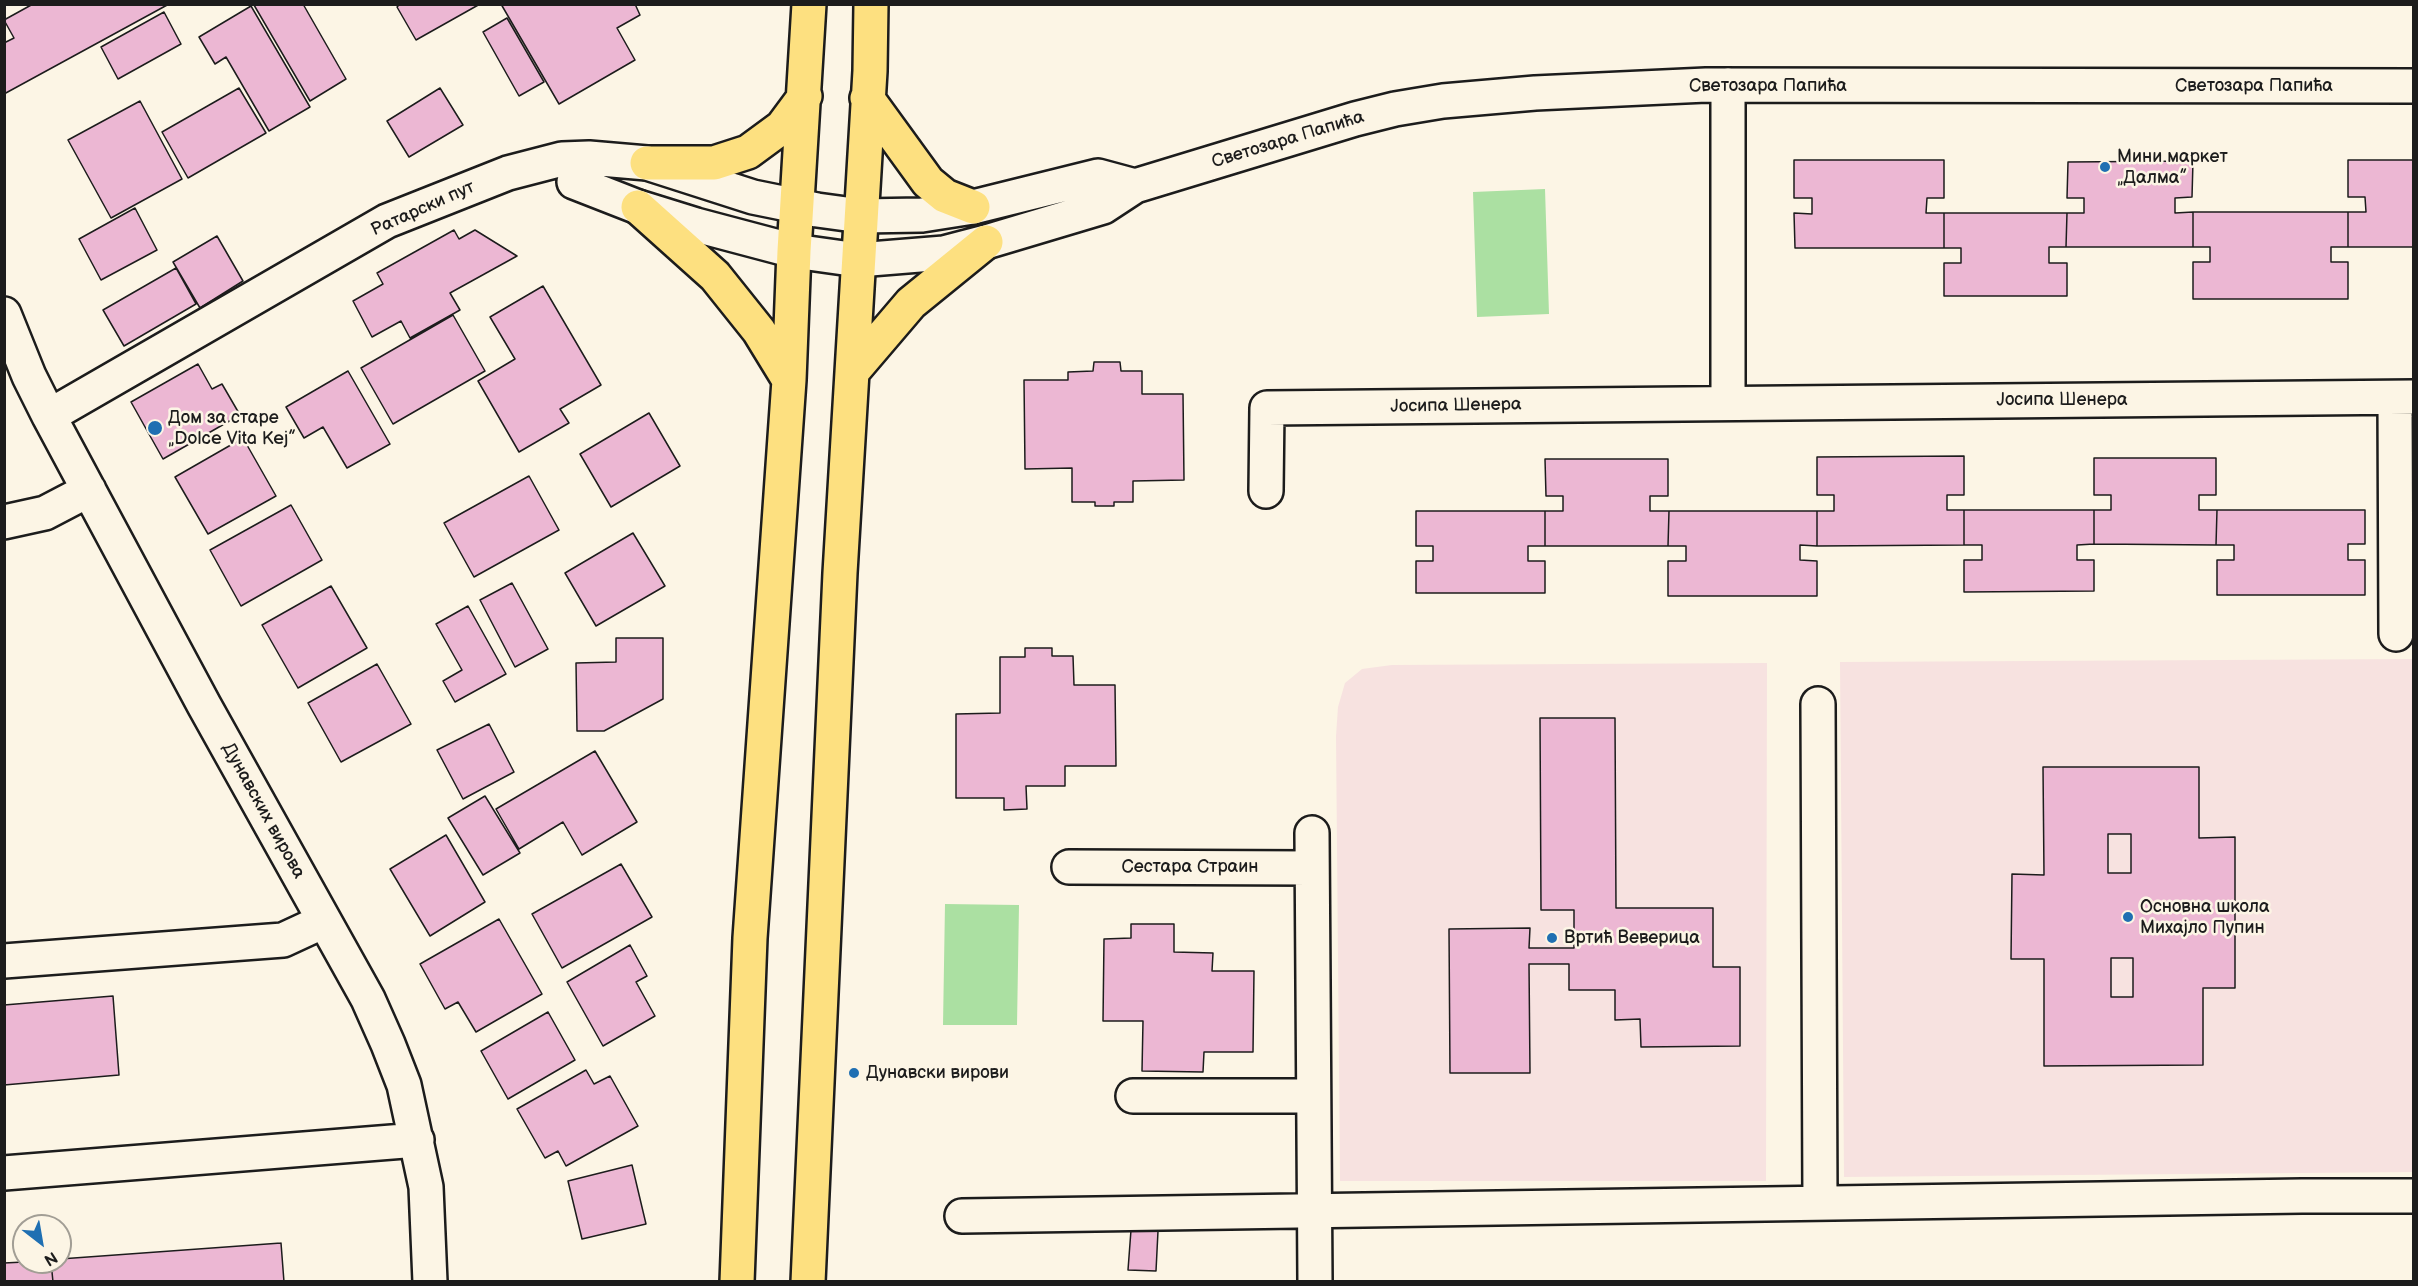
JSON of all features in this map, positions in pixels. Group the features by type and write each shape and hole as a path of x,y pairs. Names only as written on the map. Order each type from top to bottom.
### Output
{"main road":[{"path":"738,1281 750,938 789,380 794,251 809,4"},
{"path":"808,1281 839,585 853,371 871,4"},
{"path":"647,163 714,163 748,152 782,127 805,96"},
{"path":"867,98 928,182 945,196 973,207"},
{"path":"638,207 715,276 759,331 789,380"},
{"path":"853,371 911,303 986,243"}],"street":[{"name":"Светозара Папића","path":"794,251 858,260 944,253 986,243 1103,207 1136,186 1395,109 1495,96 1728,85 2414,86"},
{"path":"1728,85 1728,403"},
{"name":"Ратарски пут","path":"49,416 387,221 508,173 562,159 589,158 647,163 753,197 798,207"},
{"path":"798,207 861,216 922,215 973,207 1098,176 1136,186"},
{"path":"574,182 638,207 794,251"},
{"name":"Дунавских вирова","path":"4,314 29,376 49,416 204,705 368,999 388,1044 404,1085 426,1187 430,1281"},
{"name":"Јосипа Шенера","path":"1266,491 1268,408 2404,398 2396,634"},
{"path":"4,522 45,513 89,490"},
{"path":"1818,704 1820,1203"},
{"path":"1312,833 1315,1281"},
{"name":"Сестара Страин","path":"1069,867 1311,868"},
{"path":"4,961 283,940 324,921"},
{"path":"1133,1096 1313,1096"},
{"path":"4,1173 417,1140"},
{"path":"962,1216 1315,1213 1820,1203 2414,1196"}],"shaded area":[{"name":"Основна школа Михајло Пупин","path":"2413,659 2413,1172 1844,1177 1840,662"},
{"name":"Вртић Веверица","path":"1767,663 1766,1181 1340,1181 1336,736 1338,707 1345,683 1362,669 1392,665"}],"green space":[{"path":"1545,189 1549,314 1477,317 1473,192"},
{"path":"945,904 1019,905 1017,1025 943,1025"}],"building":[{"path":"33,4 169,4 4,94 4,43 14,38 4,20"},
{"path":"303,4 346,79 310,101 254,5"},
{"path":"400,4 480,4 416,40 397,7"},
{"path":"501,4 635,4 640,15 617,28 635,60 559,104"},
{"path":"251,6 310,107 269,131 226,57 215,64 199,37"},
{"path":"164,12 181,44 118,79 101,47"},
{"path":"507,18 544,82 519,96 483,32"},
{"path":"239,88 266,133 188,178 162,132"},
{"path":"440,88 463,125 409,157 387,121"},
{"path":"140,101 182,179 111,218 68,140"},
{"path":"1794,160 1944,160 1944,198 1927,198 1926,213 1944,213 1944,248 1795,248 1794,213 1812,214 1812,198 1794,198"},
{"path":"2348,160 2414,160 2414,247 2348,247 2348,212 2366,212 2365,197 2348,197"},
{"path":"2193,161 2192,197 2175,198 2175,213 2193,212 2193,247 2066,247 2067,213 2084,213 2084,198 2067,198 2068,162"},
{"path":"135,208 157,250 101,280 79,239"},
{"path":"2193,212 2348,212 2348,247 2331,247 2331,262 2348,262 2348,299 2193,299 2193,262 2210,262 2210,247 2193,247"},
{"path":"1944,213 2067,213 2066,247 2049,247 2049,263 2067,263 2067,296 1944,296 1944,263 1961,263 1961,248 1944,248"},
{"path":"454,230 459,239 475,230 517,256 450,293 460,310 410,338 401,321 372,337 353,301 383,284 377,273"},
{"path":"217,236 243,281 200,308 173,262"},
{"path":"176,268 196,304 124,346 103,310"},
{"path":"543,286 601,385 560,409 569,423 519,452 478,381 515,359 490,317"},
{"path":"453,315 485,371 393,424 361,368"},
{"path":"1094,362 1120,362 1121,371 1142,371 1142,394 1183,394 1184,480 1133,481 1133,502 1114,502 1114,506 1095,506 1095,502 1072,502 1072,468 1025,469 1024,380 1068,380 1068,372 1093,371"},
{"path":"198,364 212,389 222,384 240,415 163,459 131,402"},
{"path":"348,371 390,444 347,468 323,427 304,438 286,407"},
{"path":"649,413 680,466 611,507 580,454"},
{"path":"243,438 276,496 208,534 175,477"},
{"path":"1964,456 1964,495 1947,495 1947,510 1964,510 1964,545 1817,546 1817,511 1834,511 1834,495 1817,495 1817,457"},
{"path":"2094,458 2216,458 2216,495 2199,495 2199,510 2217,510 2216,545 2094,544 2094,510 2111,510 2111,495 2094,495"},
{"path":"1545,459 1668,459 1668,496 1650,496 1650,511 1669,511 1668,546 1545,546 1545,511 1563,511 1563,496 1546,496"},
{"path":"529,476 559,530 474,577 444,523"},
{"path":"291,505 322,560 241,606 210,550"},
{"path":"1964,510 2094,510 2094,544 2077,545 2077,560 2094,560 2094,591 1964,592 1964,560 1982,560 1982,545 1964,545"},
{"path":"2217,510 2365,510 2365,544 2348,544 2348,560 2365,560 2365,595 2217,595 2217,560 2234,560 2234,545 2216,545"},
{"path":"1416,511 1545,511 1545,546 1528,546 1528,561 1545,561 1545,593 1416,593 1416,561 1433,561 1433,546 1416,546"},
{"path":"1669,511 1817,511 1817,546 1800,545 1800,560 1817,561 1817,596 1668,596 1668,561 1686,561 1686,546 1668,546"},
{"path":"633,533 665,586 596,626 565,573"},
{"path":"512,583 548,649 515,667 480,600"},
{"path":"331,586 367,648 298,688 262,625"},
{"path":"468,606 506,674 455,702 443,681 462,670 436,624"},
{"path":"616,638 663,638 663,699 604,731 577,731 576,663 616,662"},
{"path":"1025,648 1052,648 1052,656 1073,656 1074,685 1115,685 1116,766 1065,766 1065,786 1026,786 1027,809 1004,810 1004,798 956,798 956,714 1000,713 1000,657 1025,657"},
{"path":"377,664 411,724 341,762 308,703"},
{"path":"1540,718 1615,718 1616,908 1713,908 1713,967 1740,967 1740,1046 1641,1047 1640,1019 1615,1020 1615,990 1569,990 1569,964 1529,964 1530,1073 1450,1073 1449,929 1530,928 1529,948 1574,948 1574,910 1541,910"},
{"path":"489,724 514,772 463,799 437,750"},
{"path":"595,751 637,822 582,855 563,822 519,849 496,809"},
{"path":"2043,767 2199,767 2199,838 2235,837 2235,988 2203,988 2203,1065 2044,1066 2044,959 2011,959 2012,874 2044,875","holes":["2108,834 2131,834 2131,873 2108,873","2111,958 2133,958 2133,997 2111,997"]},
{"path":"485,796 520,853 483,875 448,818"},
{"path":"446,835 485,902 430,936 390,869"},
{"path":"621,864 652,917 562,968 532,914"},
{"path":"499,919 542,994 476,1032 458,1002 445,1009 420,964"},
{"path":"1131,924 1174,924 1174,952 1213,953 1212,971 1254,971 1253,1052 1204,1052 1203,1072 1142,1071 1143,1021 1103,1021 1104,939 1131,938"},
{"path":"630,945 647,976 636,982 655,1016 603,1046 567,982"},
{"path":"113,996 119,1075 4,1085 4,1005"},
{"path":"548,1012 575,1060 508,1099 481,1051"},
{"path":"586,1070 594,1084 610,1076 638,1126 566,1166 558,1151 545,1158 517,1109"},
{"path":"632,1165 646,1224 582,1239 568,1181"},
{"path":"1131,1230 1158,1231 1156,1271 1128,1270"},
{"path":"281,1243 284,1282 53,1282 52,1274 72,1274 72,1258"},
{"path":"4,1263 12,1263 12,1274 52,1274 53,1282 4,1282"}],"place":[{"name":"Мини маркет „Далма”","path":"2105,167"},
{"name":"Дом за старе „Dolce Vita Kej”","path":"155,428"},
{"name":"Основна школа Михајло Пупин","path":"2128,917"},
{"name":"Вртић Веверица","path":"1552,938"},
{"name":"Дунавски вирови","path":"854,1073"}]}
